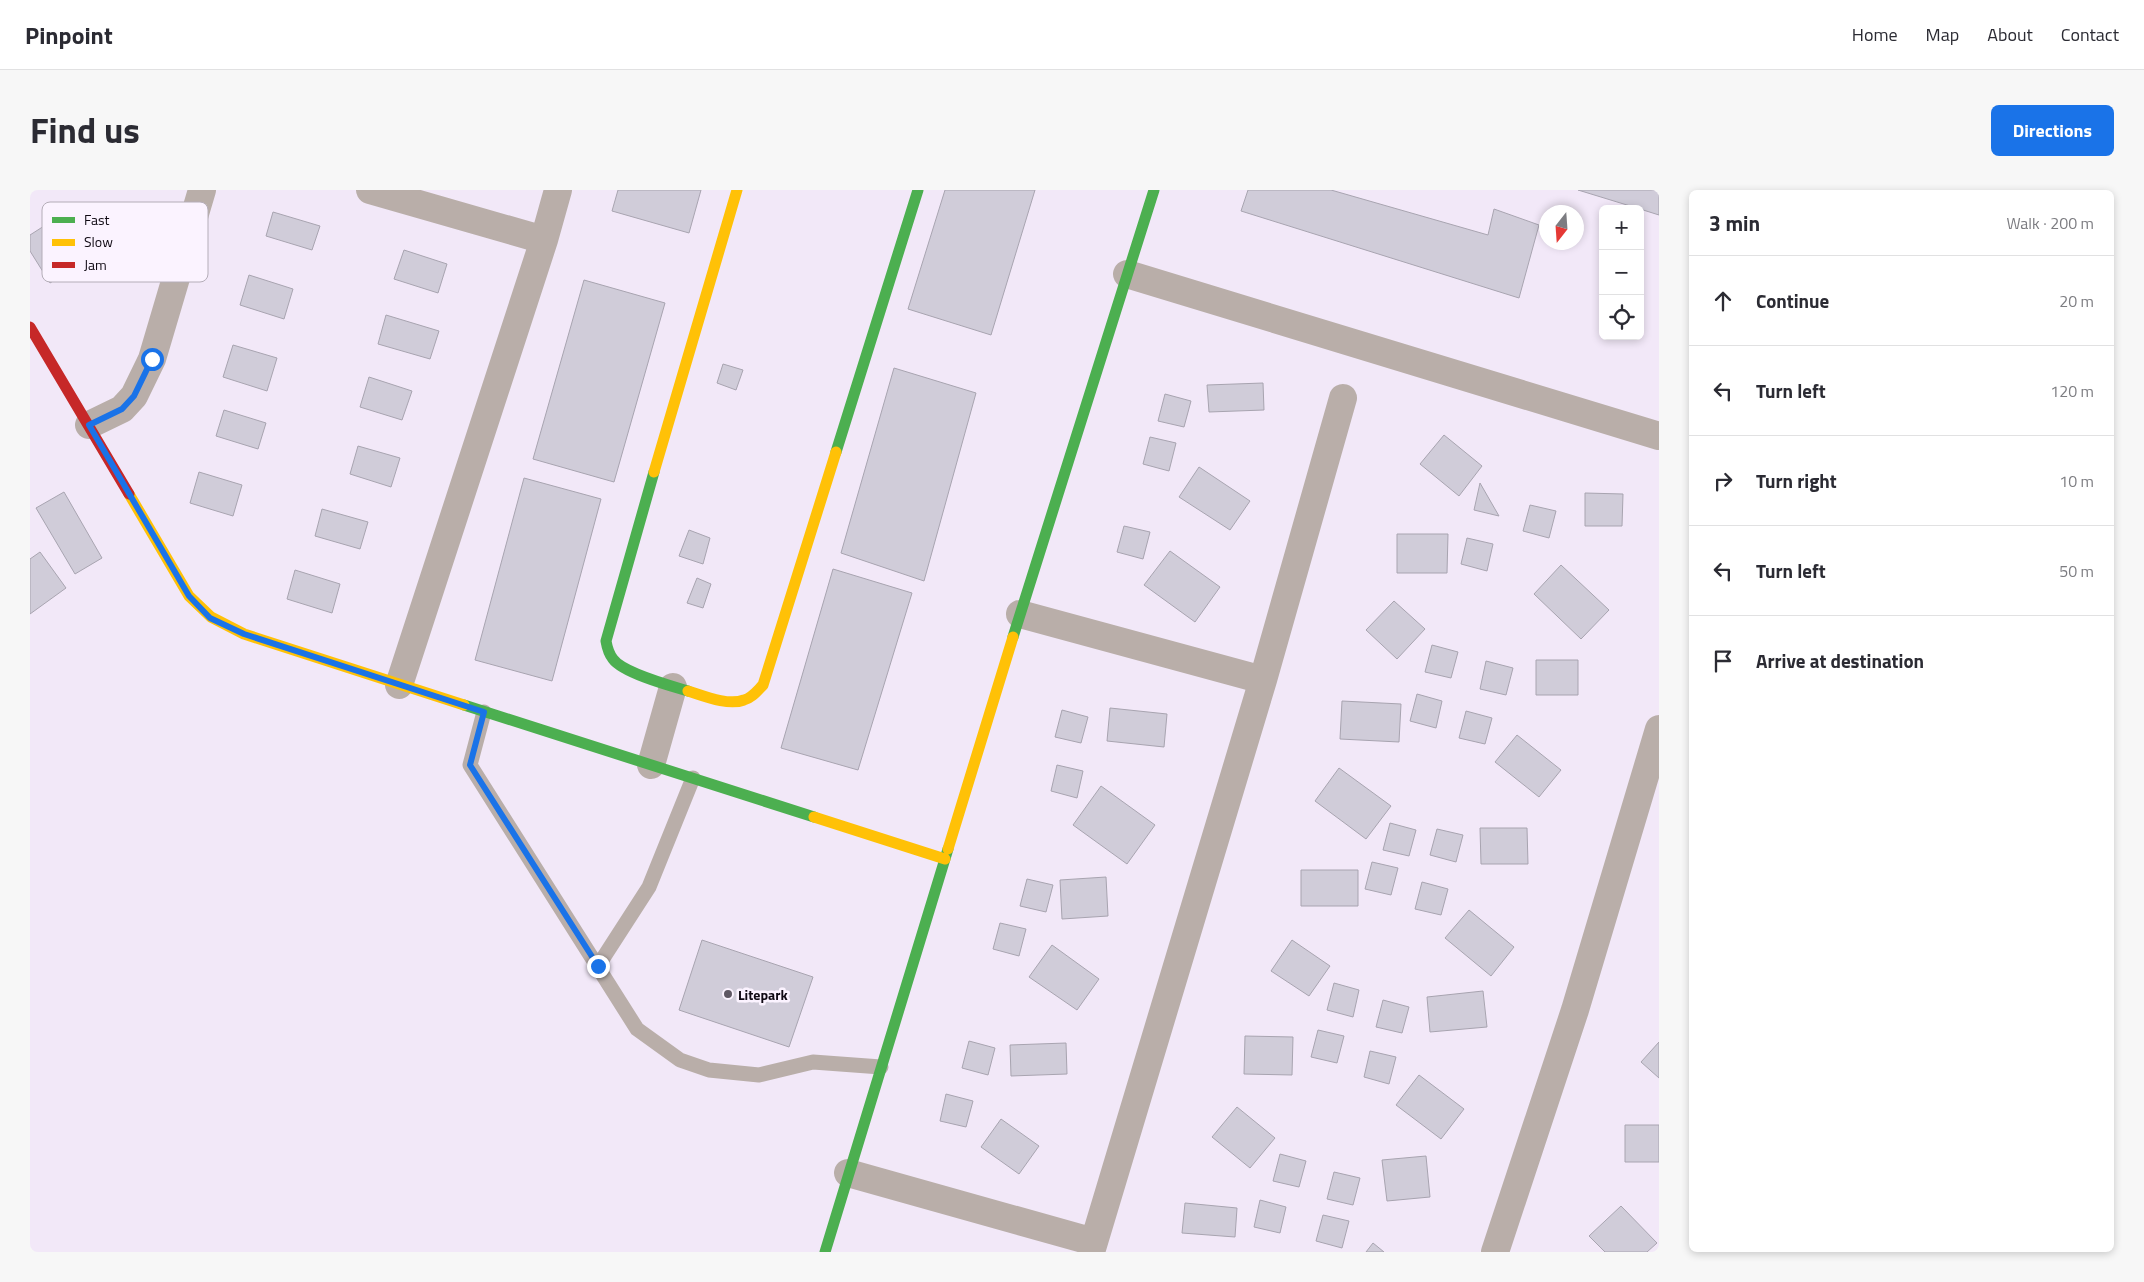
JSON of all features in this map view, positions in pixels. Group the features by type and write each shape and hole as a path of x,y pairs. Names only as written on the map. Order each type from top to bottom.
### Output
{"street":[{"path":"198,202 202,190"},
{"path":"370,190 544,240"},
{"path":"398,685 544,240 558,190"},
{"path":"737,190 606,637 611,656 618,664 673,687 725,700 741,701 753,697 762,684 918,190"},
{"path":"825,1252 1020,614 1154,190"},
{"path":"1127,274 1659,436"},
{"path":"89,425 122,409 134,396 152,359 175,282"},
{"path":"30,327 189,596 210,618 244,634 398,685 945,859"},
{"path":"848,1173 1093,1247 1263,680 1343,398"},
{"path":"1020,614 1263,680"},
{"path":"651,765 673,687"},
{"path":"1495,1252 1575,1010 1659,729"}],"lane":[{"path":"484,712 470,765 637,1029 680,1060 709,1070 760,1075 813,1062 881,1067"},
{"path":"598,966 649,887 693,778"}],"building":[{"path":"618,190 701,190 689,233 612,211"},
{"path":"945,190 1035,190 991,335 908,309"},
{"path":"1248,190 1331,190 1488,235 1494,209 1539,225 1519,298 1241,211"},
{"path":"1578,190 1659,190 1659,215 1644,210 1644,205 1627,205"},
{"path":"273,212 320,226 312,250 266,236"},
{"path":"42,227 42,270 30,251 30,235"},
{"path":"404,250 447,264 438,293 394,279"},
{"path":"249,275 293,289 284,319 240,305"},
{"path":"584,280 665,303 614,482 533,459"},
{"path":"386,315 439,331 430,359 378,344"},
{"path":"233,345 277,358 267,391 223,377"},
{"path":"723,364 743,370 736,390 717,383"},
{"path":"894,368 976,393 924,581 841,553"},
{"path":"369,377 412,391 402,420 360,407"},
{"path":"1263,383 1264,410 1209,412 1207,385"},
{"path":"1165,394 1191,401 1184,427 1158,421"},
{"path":"224,410 266,423 258,449 216,436"},
{"path":"1444,435 1482,466 1459,496 1420,464"},
{"path":"1150,437 1176,443 1169,471 1143,464"},
{"path":"358,446 400,458 391,487 350,474"},
{"path":"1199,467 1250,501 1230,530 1179,497"},
{"path":"199,472 242,485 233,516 190,503"},
{"path":"524,478 601,499 552,681 475,660"},
{"path":"1480,483 1499,516 1474,510"},
{"path":"64,492 102,558 75,574 36,508"},
{"path":"1585,493 1623,494 1622,526 1585,526"},
{"path":"1530,505 1556,511 1549,538 1523,531"},
{"path":"322,509 368,522 360,549 315,536"},
{"path":"1124,526 1150,532 1143,559 1117,552"},
{"path":"689,530 710,538 703,564 679,556"},
{"path":"1397,534 1448,534 1447,573 1397,573"},
{"path":"1467,538 1493,544 1487,571 1461,564"},
{"path":"1170,551 1220,587 1195,622 1144,585"},
{"path":"40,552 66,588 30,614 30,559"},
{"path":"1561,565 1609,610 1581,639 1534,594"},
{"path":"833,569 912,593 858,770 781,748"},
{"path":"295,570 340,584 332,613 287,599"},
{"path":"697,578 711,584 703,608 687,603"},
{"path":"1394,601 1425,629 1397,659 1366,630"},
{"path":"1432,645 1458,652 1451,678 1425,672"},
{"path":"1536,660 1578,660 1578,695 1536,695"},
{"path":"1486,661 1513,668 1506,695 1480,689"},
{"path":"1417,694 1442,701 1436,728 1410,721"},
{"path":"1342,701 1401,704 1399,742 1340,739"},
{"path":"1110,708 1167,714 1164,747 1107,741"},
{"path":"1062,710 1088,717 1081,743 1055,737"},
{"path":"1466,711 1492,718 1485,744 1459,738"},
{"path":"1517,735 1561,770 1539,797 1495,762"},
{"path":"1057,765 1083,771 1077,798 1051,791"},
{"path":"1339,768 1391,806 1366,839 1315,801"},
{"path":"1101,786 1155,825 1127,864 1073,825"},
{"path":"1390,823 1416,830 1409,856 1383,850"},
{"path":"1480,828 1527,828 1528,864 1481,864"},
{"path":"1437,829 1463,835 1456,862 1430,855"},
{"path":"1372,862 1398,868 1391,895 1365,889"},
{"path":"1301,870 1358,870 1358,906 1301,906"},
{"path":"1106,877 1108,916 1062,919 1060,880"},
{"path":"1027,879 1053,885 1046,912 1020,906"},
{"path":"1422,882 1448,889 1441,915 1415,909"},
{"path":"1469,910 1514,947 1491,976 1445,938"},
{"path":"1000,923 1026,929 1019,956 993,949"},
{"path":"702,940 813,977 789,1047 679,1010"},
{"path":"1292,940 1330,966 1309,996 1271,971"},
{"path":"1052,945 1099,979 1077,1010 1029,977"},
{"path":"1334,983 1359,990 1353,1017 1327,1010"},
{"path":"1483,991 1487,1027 1430,1032 1427,997"},
{"path":"1383,1000 1409,1007 1402,1033 1376,1027"},
{"path":"1318,1030 1344,1036 1337,1063 1311,1057"},
{"path":"1245,1036 1293,1037 1292,1075 1244,1074"},
{"path":"969,1041 995,1048 988,1075 962,1068"},
{"path":"1659,1042 1659,1078 1641,1062"},
{"path":"1066,1043 1067,1074 1011,1076 1010,1045"},
{"path":"1370,1051 1396,1057 1389,1084 1364,1077"},
{"path":"1419,1075 1464,1109 1441,1139 1396,1105"},
{"path":"946,1094 973,1101 966,1127 940,1121"},
{"path":"1237,1107 1275,1138 1250,1168 1212,1137"},
{"path":"1001,1119 1039,1146 1019,1174 981,1147"},
{"path":"1625,1125 1659,1125 1659,1162 1625,1162"},
{"path":"1280,1154 1306,1161 1299,1187 1273,1181"},
{"path":"1426,1156 1430,1197 1387,1201 1382,1160"},
{"path":"1334,1172 1360,1178 1353,1205 1327,1199"},
{"path":"1260,1200 1286,1207 1280,1233 1254,1227"},
{"path":"1185,1203 1237,1208 1235,1237 1182,1233"},
{"path":"1621,1206 1657,1243 1647,1252 1605,1252 1589,1236"},
{"path":"1323,1215 1349,1221 1342,1248 1316,1241"},
{"path":"1373,1243 1384,1252 1366,1252"}],"traffic: fast":[{"path":"836,452 918,190"},
{"path":"1013,637 1154,190"},
{"path":"654,472 606,641 610,655 618,664 637,674 688,691"},
{"path":"464,705 814,817"},
{"path":"825,1252 948,849"}],"traffic: slow":[{"path":"654,472 737,190"},
{"path":"688,691 716,700 738,702 750,698 763,685 836,452"},
{"path":"129,494 189,596 211,617 244,634 464,705"},
{"path":"948,849 1013,637"},
{"path":"814,817 945,859"}],"traffic: jam":[{"path":"30,327 129,494"}],"place":[{"name":"Litepark","path":"728,994"}],"route":[{"path":"152,359 134,396 122,409 89,425 189,596 210,618 244,634 484,712 470,765 598,966"}]}
